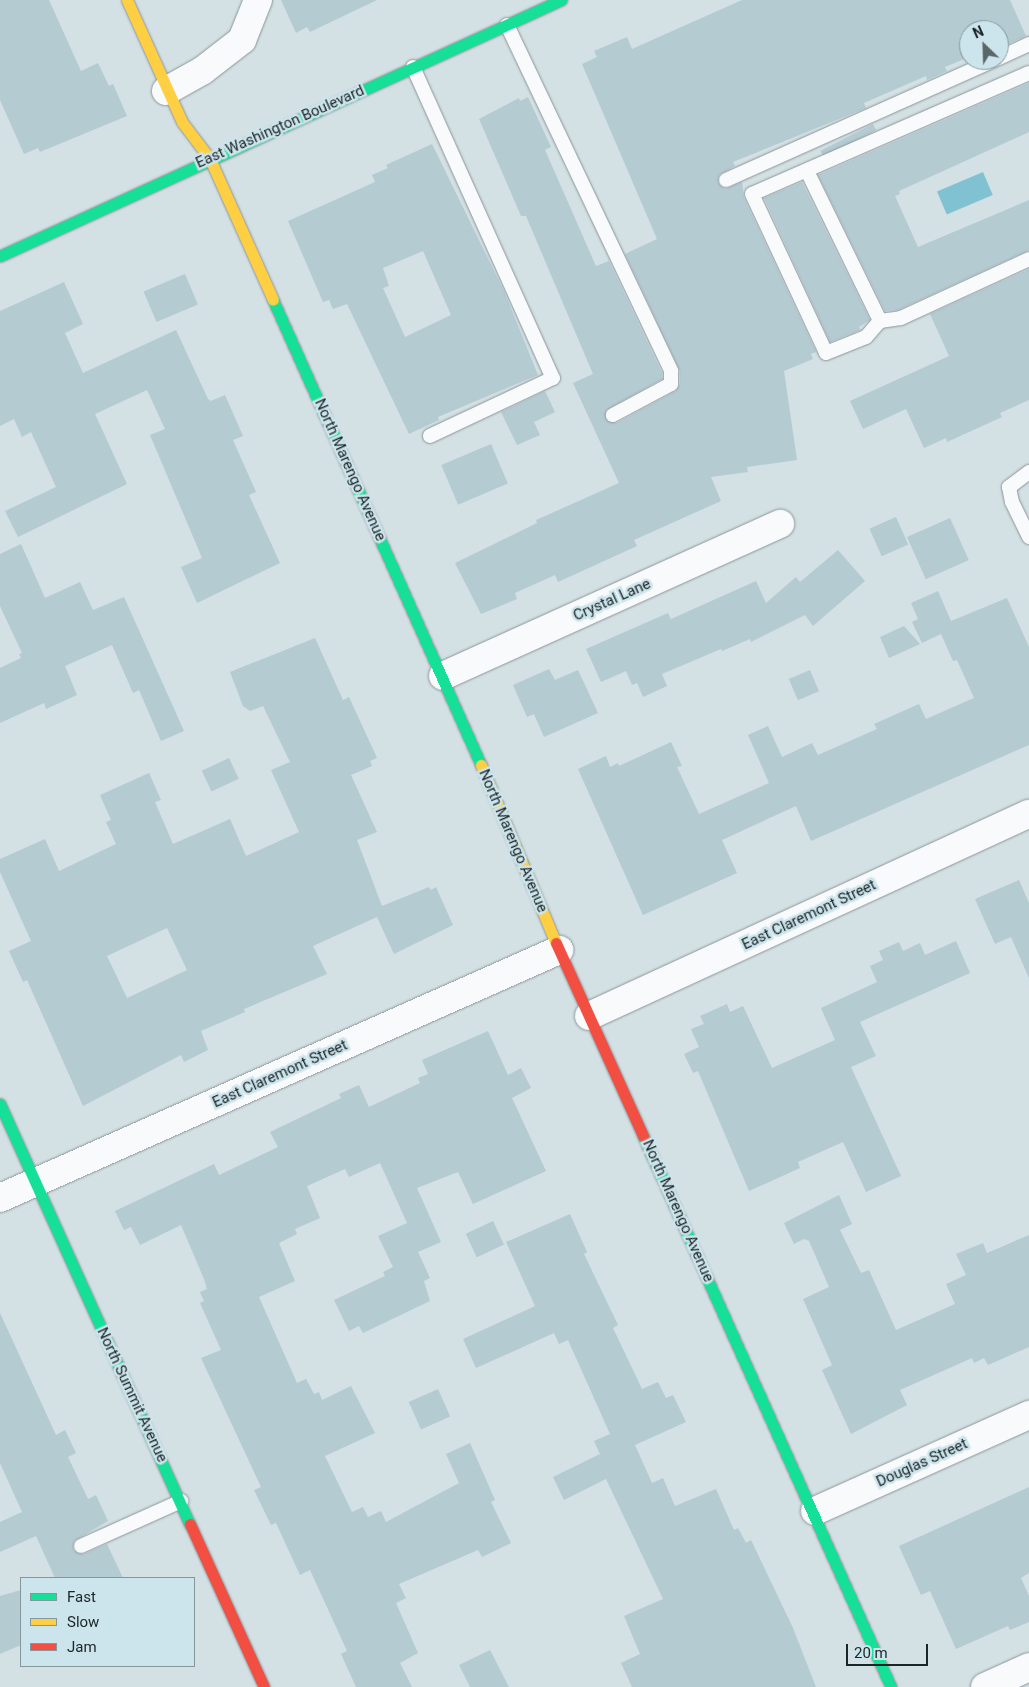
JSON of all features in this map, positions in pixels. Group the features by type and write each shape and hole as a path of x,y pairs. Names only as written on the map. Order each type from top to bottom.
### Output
{"street":[{"name":"North Marengo Avenue","path":"127,0 166,91 182,122 210,160 443,676 559,950 814,1512 891,1687"},
{"path":"166,91 202,71 242,40 258,0"},
{"name":"East Washington Boulevard","path":"0,256 561,0"},
{"name":"Crystal Lane","path":"443,676 780,524"},
{"name":"East Claremont Street","path":"589,1016 1029,814"},
{"name":"East Claremont Street","path":"0,1198 559,950"},
{"name":"North Summit Avenue","path":"0,1104 264,1687"},
{"name":"Douglas Street","path":"814,1512 1029,1414"},
{"path":"985,1687 1029,1667"}],"lane":[{"path":"506,25 671,371 671,384 613,415"},
{"path":"1009,53 1029,44"},
{"path":"413,67 553,378 430,436"},
{"path":"726,180 972,70"},
{"path":"1029,73 752,194 826,353 866,336 880,321 901,318 1029,259"},
{"path":"807,171 880,321"},
{"path":"1029,472 1009,487 1012,502 1029,536"},
{"path":"81,1546 181,1501"}],"water":[{"path":"983,172 993,195 947,215 937,192"}],"building":[{"path":"0,0 49,0 81,71 98,63 109,86 113,84 127,116 40,152 38,148 24,154 0,100"},
{"path":"281,0 377,0 310,32 307,27 296,33"},
{"path":"742,0 1010,0 1026,36 1009,44 1009,20 959,20 959,61 945,67 947,71 927,80 926,76 864,103 866,108 733,162 735,166 719,175 718,183 725,189 742,182 744,198 816,352 811,354 813,359 784,371 797,460 747,467 748,472 711,477 721,501 634,540 637,546 558,582 555,575 515,593 517,599 481,614 455,563 537,523 536,520 619,483 573,383 593,374 526,216 521,216 479,119 519,98 520,101 528,97 551,147 545,150 596,266 609,261 662,373 662,379 606,410 606,420 617,423 676,391 680,384 680,371 625,254 657,239 582,64 597,57 594,51 627,37 632,49"},
{"path":"1029,83 1029,132 899,191 900,194 895,196 918,247 1029,200 1029,250 898,310 885,311 818,175"},
{"path":"873,124 876,130 824,157 820,151"},
{"path":"432,144 504,291 538,375 438,417 439,420 409,434 347,304 333,309 329,300 323,302 288,221 375,182 372,175 388,168 386,165","holes":["423,251 451,315 405,337 383,288 389,286 383,268"]},
{"path":"802,182 870,320 859,327 860,330 830,342 764,198"},
{"path":"1029,269 1029,400 1000,413 1002,417 947,442 946,438 924,448 906,409 863,429 850,401 949,356 930,314"},
{"path":"185,274 198,304 156,322 144,292"},
{"path":"64,282 83,324 65,333 83,373 176,330 208,399 211,401 225,395 243,436 233,440 256,492 249,495 280,563 197,603 181,567 202,558 150,435 165,429 147,390 95,414 127,484 18,537 5,511 56,487 31,432 22,437 14,419 0,426 0,311"},
{"path":"545,391 555,412 534,422 540,435 517,445 501,412"},
{"path":"491,444 508,484 458,505 441,465"},
{"path":"896,517 908,544 882,556 870,529"},
{"path":"950,518 969,560 926,579 907,537"},
{"path":"21,544 45,598 80,582 93,610 124,597 184,731 161,741 139,690 133,693 112,645 65,666 77,695 46,709 44,703 0,723 0,668 21,658 19,654 22,653 0,606 0,554"},
{"path":"838,550 865,581 813,626 805,615 751,642 750,639 722,651 721,649 662,674 667,686 643,697 637,683 632,685 626,671 601,682 586,649 668,613 671,619 756,581 766,603 796,577 800,582"},
{"path":"938,591 951,621 1007,598 1029,647 1029,745 811,841 796,806 722,840 737,873 643,915 578,769 606,756 610,767 618,763 619,766 671,742 682,766 677,767 699,814 769,783 748,735 768,726 782,757 812,743 818,755 877,729 874,724 919,704 926,719 974,698 957,660 953,661 941,634 922,643 912,622 918,619 911,603"},
{"path":"904,626 920,644 889,658 880,637"},
{"path":"315,638 343,700 349,697 377,758 370,761 372,766 351,775 377,832 357,840 382,906 429,887 431,890 436,887 453,925 394,954 377,917 313,946 327,974 244,1009 245,1012 201,1031 208,1050 184,1062 181,1055 83,1106 27,980 23,982 9,951 31,941 0,872 0,859 45,839 59,871 116,844 106,822 111,820 100,795 149,773 161,800 155,802 173,844 230,819 246,856 299,832 271,770 290,762 263,706 250,711 243,706 230,672","holes":["167,928 187,970 127,998 107,956"]},
{"path":"549,669 555,680 578,670 598,713 544,737 534,714 527,717 513,685"},
{"path":"810,670 819,691 798,700 789,679"},
{"path":"229,758 239,779 212,792 202,771"},
{"path":"1019,880 1029,903 1029,978 1011,937 995,944 975,899"},
{"path":"956,941 970,973 860,1022 876,1056 851,1067 901,1176 866,1192 843,1142 798,1162 800,1168 749,1191 698,1071 693,1073 684,1054 699,1047 691,1029 704,1024 700,1016 727,1004 730,1012 743,1006 772,1068 835,1040 821,1008 877,982 870,966 883,960 879,951 899,942 903,951 920,943 925,955"},
{"path":"488,1031 508,1075 521,1068 531,1088 512,1098 546,1171 473,1204 458,1172 417,1188 441,1242 418,1252 430,1278 424,1281 430,1301 363,1333 359,1326 349,1331 334,1300 385,1276 383,1272 393,1267 378,1236 407,1223 380,1163 349,1177 345,1169 307,1186 320,1218 295,1229 297,1234 279,1243 295,1281 259,1297 297,1383 306,1379 314,1394 319,1392 322,1400 351,1386 375,1433 325,1456 352,1512 363,1507 368,1517 381,1511 386,1522 459,1483 446,1454 470,1443 495,1500 491,1502 511,1543 482,1557 478,1550 399,1584 406,1598 396,1603 418,1653 400,1663 412,1687 356,1687 341,1654 347,1651 310,1570 300,1575 276,1523 271,1525 254,1490 261,1487 201,1358 221,1350 200,1303 204,1301 200,1292 207,1289 181,1225 140,1245 131,1227 124,1230 115,1211 214,1164 219,1175 278,1147 270,1132 341,1098 339,1094 359,1085 369,1107 420,1083 418,1078 428,1074 422,1060"},
{"path":"839,1195 852,1224 840,1230 861,1273 869,1270 896,1330 955,1304 946,1284 966,1275 956,1254 983,1243 987,1253 1029,1235 1029,1347 988,1365 984,1358 974,1363 972,1358 900,1390 907,1405 851,1434 822,1370 832,1365 803,1299 829,1287 809,1241 804,1239 794,1244 784,1223"},
{"path":"570,1214 587,1252 584,1254 618,1325 613,1328 642,1389 658,1382 666,1398 673,1395 686,1422 635,1445 652,1483 663,1478 675,1506 716,1489 734,1530 738,1528 746,1543 751,1540 793,1628 816,1687 632,1687 621,1663 640,1654 624,1616 663,1599 606,1479 564,1500 553,1477 600,1454 594,1441 610,1434 568,1340 559,1344 554,1333 476,1368 463,1339 535,1306 506,1242"},
{"path":"493,1221 504,1245 477,1257 466,1234"},
{"path":"0,1313 56,1435 65,1430 76,1453 68,1457 88,1499 96,1495 108,1521 74,1541 73,1550 84,1554 107,1544 123,1577 55,1577 36,1536 0,1552 0,1522 22,1512 0,1463"},
{"path":"438,1389 450,1416 421,1429 409,1402"},
{"path":"1029,1487 1029,1573 1021,1578 1029,1596 1029,1622 1010,1630 1008,1626 956,1649 930,1591 921,1595 899,1546"},
{"path":"20,1590 20,1645 0,1654 0,1596"},
{"path":"490,1650 509,1687 470,1687 459,1665"}],"traffic: fast":[{"path":"0,256 561,0"},
{"path":"273,300 481,765"},
{"path":"0,1104 190,1524"},
{"path":"643,1136 891,1687"}],"traffic: slow":[{"path":"127,0 182,122 210,159 273,300"},
{"path":"481,765 556,943"}],"traffic: jam":[{"path":"556,943 643,1136"},
{"path":"190,1524 264,1687"}]}
